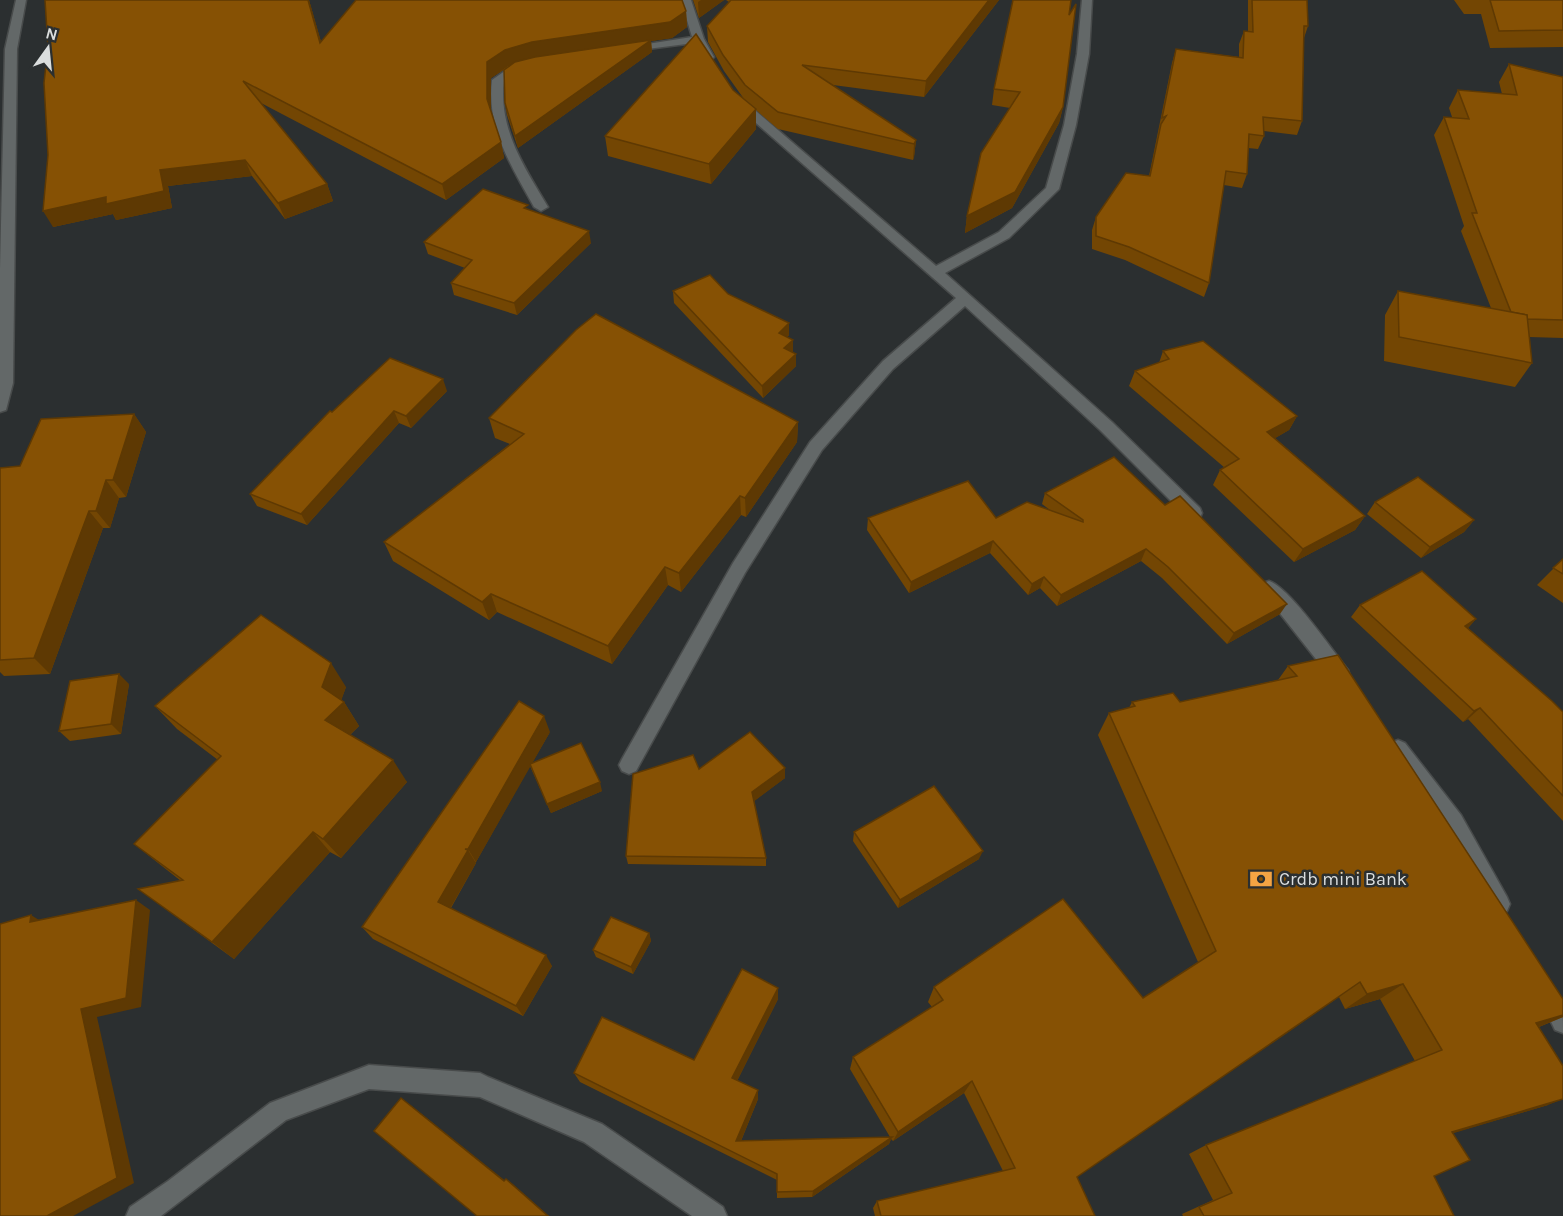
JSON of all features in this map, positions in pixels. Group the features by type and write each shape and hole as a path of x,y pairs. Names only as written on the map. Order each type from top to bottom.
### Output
{"street":[{"path":"0,406 5,383 11,49 21,0"},
{"path":"686,0 698,39 716,72"},
{"path":"935,272 1004,235 1052,189 1070,125 1083,54 1087,0"},
{"path":"617,51 698,39"},
{"path":"536,64 513,70 498,80 494,97 506,142 541,207"},
{"path":"728,89 740,106 935,272 1106,426 1204,523"},
{"path":"629,765 739,568 816,446 888,365 964,298"},
{"path":"1261,580 1285,604 1348,686"},
{"path":"1391,740 1454,822 1506,917"},
{"path":"1540,980 1563,1022"},
{"path":"139,1216 177,1190 278,1111 369,1077 480,1085 593,1133 714,1216"}],"building":[{"path":"45,0 308,0 320,43 356,0 682,0 686,11 670,22 532,42 505,50 487,62 487,99 501,142 442,184 243,81 327,184 278,203 245,160 160,170 164,191 106,204 106,197 43,211 48,155 44,83 48,47"},
{"path":"731,0 989,0 926,81 802,65 916,140 914,144 778,112 745,85 723,55 707,26"},
{"path":"1013,0 1071,0 1069,15 1076,4 1063,107 1015,192 967,216 981,153 1020,92 994,89"},
{"path":"1252,0 1307,0 1308,26 1304,26 1302,121 1263,117 1264,136 1249,134 1247,174 1226,171 1209,283 1129,247 1096,236 1096,217 1126,173 1150,176 1161,124 1166,116 1162,118 1176,49 1243,58 1244,31 1253,32"},
{"path":"1490,0 1563,0 1563,30 1499,31"},
{"path":"696,34 733,90 756,109 709,164 605,136"},
{"path":"651,40 515,136 505,103 504,70 515,62"},
{"path":"1509,64 1563,77 1563,320 1527,319 1527,315 1511,312 1472,213 1477,213 1444,117 1469,119 1458,90 1517,95"},
{"path":"483,189 528,205 524,208 589,231 514,303 451,283 472,260 424,242"},
{"path":"710,275 728,294 789,323 779,333 793,340 784,348 796,354 762,386 673,291"},
{"path":"1398,291 1527,315 1532,363 1399,337"},
{"path":"596,314 798,422 745,498 740,496 679,573 665,567 608,646 491,594 482,602 384,542 524,434 489,418 576,330"},
{"path":"1203,341 1297,416 1267,432 1365,516 1303,549 1220,470 1239,459 1135,371 1169,359 1163,351"},
{"path":"390,358 443,379 406,416 394,411 301,514 250,494 330,411 332,412"},
{"path":"134,414 113,480 106,480 96,511 89,511 34,658 0,660 0,468 20,466 41,419"},
{"path":"1114,457 1165,505 1180,496 1287,604 1234,633 1168,567 1146,549 1061,595 1044,577 1032,584 993,541 911,582 868,518 968,481 996,518 1027,502 1083,522 1045,493"},
{"path":"1418,477 1474,520 1430,547 1375,502"},
{"path":"1563,559 1563,574 1553,568"},
{"path":"1422,571 1476,619 1465,626 1563,712 1563,796 1480,708 1474,711 1360,605"},
{"path":"261,615 331,663 322,687 344,702 325,720 393,760 323,839 313,832 212,942 138,889 183,880 134,844 221,756 155,706"},
{"path":"1338,655 1563,999 1563,1015 1536,1023 1563,1066 1563,1099 1452,1132 1470,1160 1434,1176 1454,1216 1204,1216 1199,1207 1232,1193 1206,1145 1442,1050 1403,984 1367,994 1360,982 1077,1177 1095,1216 881,1216 877,1201 1015,1168 972,1081 898,1132 853,1057 943,1000 934,987 1063,899 1143,998 1216,951 1109,713 1135,706 1132,702 1173,693 1180,702 1297,676 1288,666"},
{"path":"119,674 111,724 59,731 70,681"},
{"path":"519,701 544,716 468,849 465,849 468,850 438,902 546,955 516,1006 362,927"},
{"path":"750,732 785,768 752,792 766,858 626,856 633,774 693,755 699,769"},
{"path":"581,743 600,782 547,804 530,764"},
{"path":"934,786 983,851 900,900 854,832"},
{"path":"136,900 126,998 81,1009 117,1178 47,1216 0,1216 0,924 31,915 30,922"},
{"path":"611,917 649,933 631,967 593,950"},
{"path":"742,969 778,988 732,1078 758,1090 736,1141 892,1137 813,1191 777,1192 777,1174 574,1073 602,1017 694,1060"},
{"path":"401,1098 504,1181 506,1179 548,1216 477,1216 374,1131"}],"place":[{"name":"Crdb mini Bank","path":"1261,879"}]}
